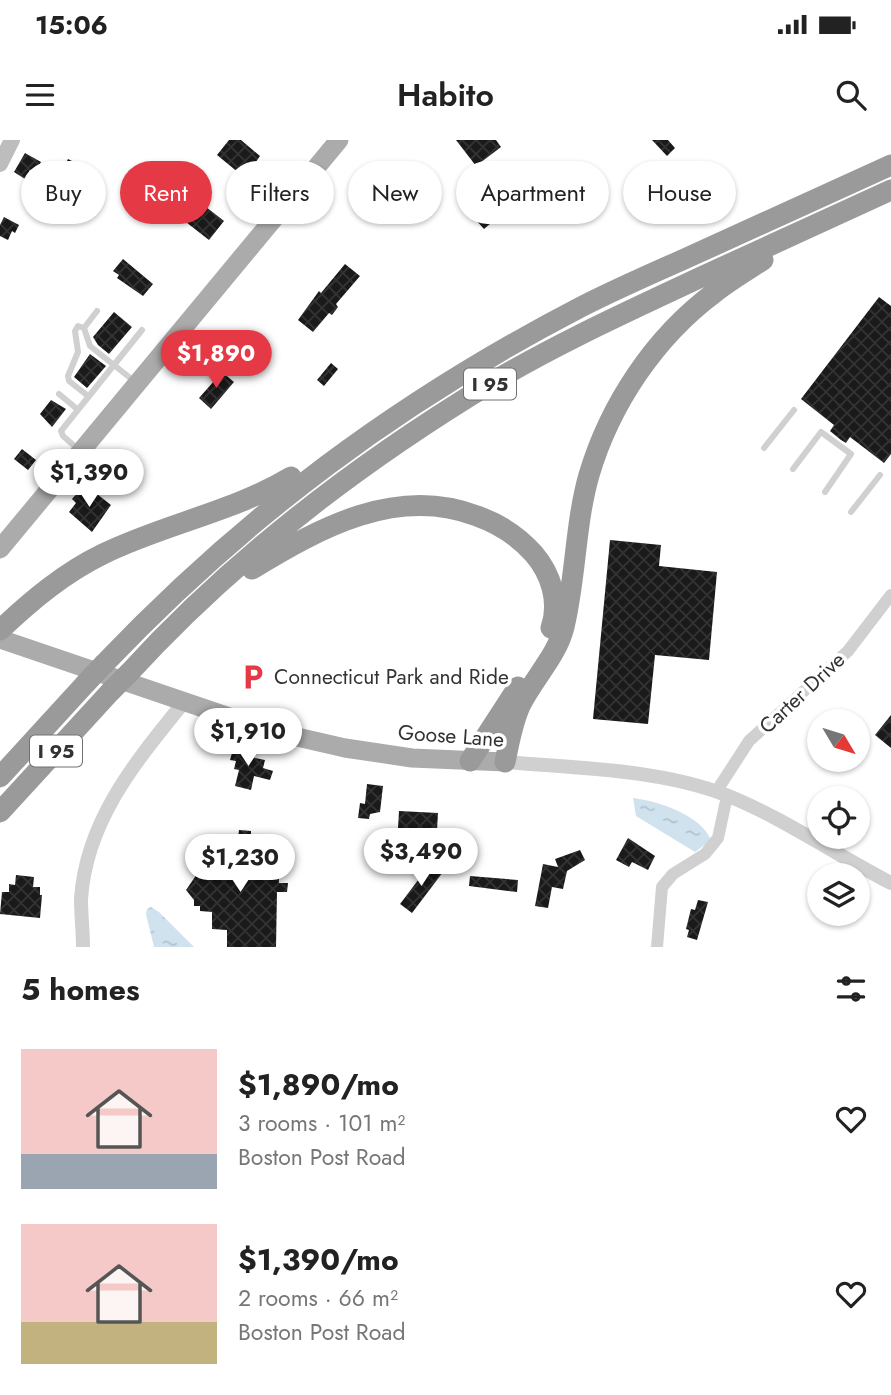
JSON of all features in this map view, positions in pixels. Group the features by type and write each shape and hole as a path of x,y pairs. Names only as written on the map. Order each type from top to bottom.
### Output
{"highway":[{"name":"I 95","path":"0,776 142,624 277,502 384,424 483,361 581,306 891,165"},
{"name":"I 95","path":"0,812 135,666 227,577 328,493 377,458 492,383 604,322 889,190"},
{"path":"505,762 510,733 521,705 564,630 579,523 589,475 604,434 626,392 678,324 713,293 765,259 889,190"},
{"path":"0,629 48,587 83,564 141,538 271,489 384,424"},
{"path":"135,666 246,572 299,540 345,520 389,506 425,505 462,510 497,523 522,541 543,565 554,589 554,619 545,646 470,761"}],"main road":[{"path":"0,164 12,140"},
{"path":"0,548 339,140"},
{"name":"Goose Lane","path":"0,639 271,731 345,748 412,758 505,762"}],"street":[{"name":"Carter Drive","path":"721,794 750,741 848,651 891,595"},
{"path":"83,947 81,900 97,832 122,782 184,702"},
{"name":"Goose Lane","path":"505,762 655,777 721,794 760,810 891,883"},
{"path":"657,947 662,887 673,874 705,853 718,838 721,794"}],"lane":[{"path":"84,328 97,311"},
{"path":"84,328 78,326 75,331 78,352 68,376 69,381 88,396"},
{"path":"84,328 90,346 137,384"},
{"path":"81,451 63,436 61,431 142,330"},
{"path":"59,394 77,409"},
{"path":"764,448 794,410"},
{"path":"793,469 821,432 851,454 825,492"},
{"path":"852,512 880,475"}],"water":[{"path":"633,798 678,811 698,823 711,840 695,852 636,816"},
{"path":"151,907 194,947 154,947 146,914"}],"building":[{"path":"229,140 241,140 260,156 257,161 226,162 217,155"},
{"path":"456,140 496,140 501,147 483,161 472,161"},
{"path":"652,140 668,140 675,148 667,156"},
{"path":"25,153 39,161 21,161 21,176 14,172"},
{"path":"212,212 224,221 209,240 188,224 212,224"},
{"path":"4,217 19,225 8,240 0,236 0,225"},
{"path":"123,259 153,284 143,296 117,278 119,275 113,271"},
{"path":"345,264 360,276 336,304 338,307 332,315 329,313 313,332 298,320 319,291 321,293"},
{"path":"879,297 891,306 891,454 884,463 850,437 846,443 841,440 830,431 834,425 801,399"},
{"path":"114,312 132,327 109,354 93,337"},
{"path":"90,354 106,366 87,388 74,377"},
{"path":"331,363 338,369 324,386 317,380"},
{"path":"222,372 234,382 211,409 199,398"},
{"path":"51,400 66,409 52,427 40,414"},
{"path":"22,449 36,460 28,470 14,459"},
{"path":"81,489 94,498 97,494 111,505 92,532 69,512 76,503 72,499"},
{"path":"610,540 661,545 659,566 717,572 709,660 655,655 648,724 593,719"},
{"path":"891,715 891,748 875,735"},
{"path":"234,746 253,751 251,757 265,760 263,768 273,771 270,780 254,776 251,790 235,786 239,770 234,769 236,761 230,760"},
{"path":"367,784 383,786 380,812 370,814 369,819 358,818 360,803 365,804"},
{"path":"399,811 438,813 437,830 398,828"},
{"path":"239,830 251,831 251,838 254,839 254,862 279,863 279,883 288,883 287,892 277,892 276,947 227,947 227,930 212,929 212,912 200,911 200,906 194,906 194,900 186,890 197,874 197,864 216,864 216,844 225,844 225,838 238,838"},
{"path":"387,834 403,837 401,845 396,844 394,855 384,853"},
{"path":"628,838 655,856 648,870 632,862 629,867 616,860"},
{"path":"580,850 585,860 567,871 563,889 552,887 548,908 535,906 543,864 558,867 555,859"},
{"path":"431,863 443,872 412,913 400,904"},
{"path":"16,875 34,877 33,887 40,887 40,918 0,914 2,892 9,892 9,884 15,885"},
{"path":"470,876 518,880 517,892 469,886"},
{"path":"698,900 708,902 697,940 687,937 689,930 686,929 691,909 695,910"}],"place":[{"name":"Connecticut Park and Ride","path":"253,677"}]}
